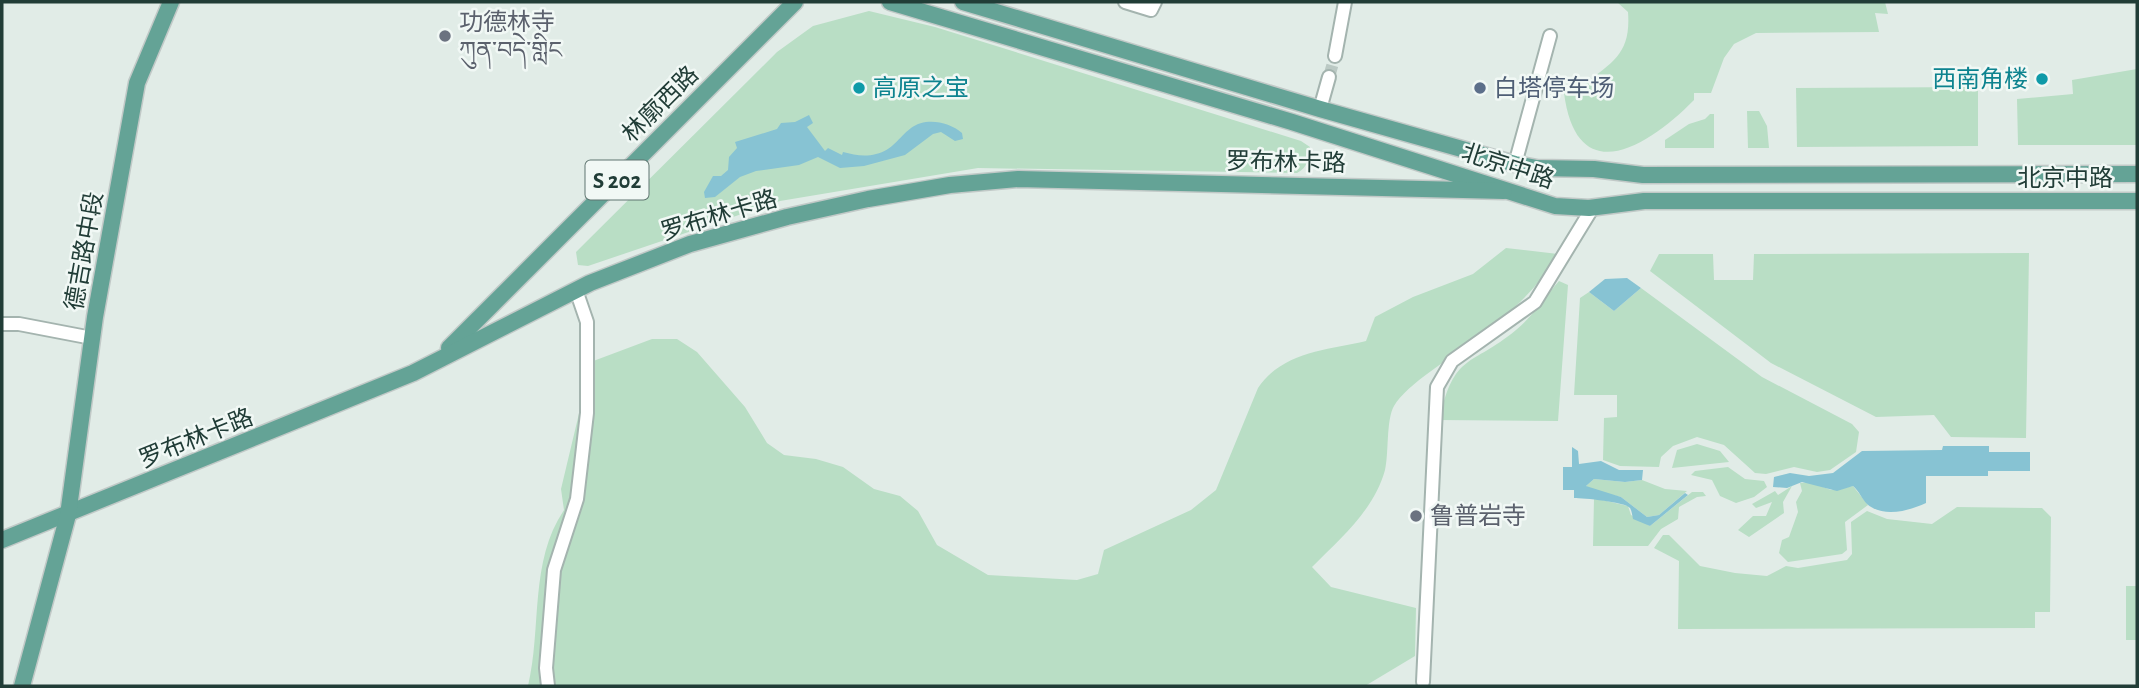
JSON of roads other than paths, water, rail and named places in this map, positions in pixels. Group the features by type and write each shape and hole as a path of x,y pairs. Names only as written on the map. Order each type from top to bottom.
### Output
{"main road":[{"name":"德吉路中段","path":"22,686 68,515 92,338 137,83 171,2"},
{"name":"林廓西路","path":"439,358 795,2"},
{"name":"北京中路","path":"890,2 1280,118 1555,206 1593,207 1644,201 2137,201"},
{"name":"北京中路","path":"963,2 1320,109 1537,168 1594,169 1643,175 2137,174"},
{"name":"罗布林卡路","path":"2,540 413,373 576,290 690,244 774,220 950,185 1018,179 1504,191"}],"street":[{"path":"1125,2 1151,10 1155,2"},
{"path":"1335,56 1345,2"},
{"path":"1515,164 1550,36"},
{"path":"1320,109 1329,77"},
{"path":"1423,682 1437,387 1452,361 1535,302 1593,207"},
{"path":"548,686 546,668 554,569 578,499 587,413 587,322 576,290"},
{"path":"2,324 92,338"}],"water":[{"path":"809,115 813,123 807,127 825,151 828,148 842,155 843,152 872,155 882,152 911,128 930,122 951,126 962,133 963,139 955,141 941,132 933,134 905,155 864,166 840,168 818,157 799,165 756,171 740,177 715,197 705,198 704,192 713,176 721,176 728,170 729,157 737,148 735,142 777,129 781,123 795,122"},
{"path":"1627,278 1641,288 1614,311 1589,292 1605,279"},
{"path":"1943,446 1989,446 1989,452 2030,452 2030,471 1988,471 1988,476 1926,476 1926,503 1896,512 1873,508 1853,486 1837,491 1802,482 1787,488 1773,487 1774,477 1790,473 1809,476 1833,473 1862,451 1942,450"},
{"path":"1572,447 1578,451 1579,464 1601,461 1619,470 1643,470 1642,480 1625,482 1594,479 1586,486 1621,497 1647,517 1659,515 1685,493 1688,495 1650,526 1633,519 1631,509 1627,506 1574,498 1574,490 1563,490 1563,467 1572,467"}],"tunnel":[{"path":"1329,77 1335,56"}],"place":[{"name":"功德林寺 ཀུན་བདེ་གླིང","path":"445,36"},
{"name":"西南角楼","path":"2042,79"},
{"name":"高原之宝","path":"859,88"},
{"name":"白塔停车场","path":"1480,88"},
{"name":"鲁普岩寺","path":"1416,516"}]}
